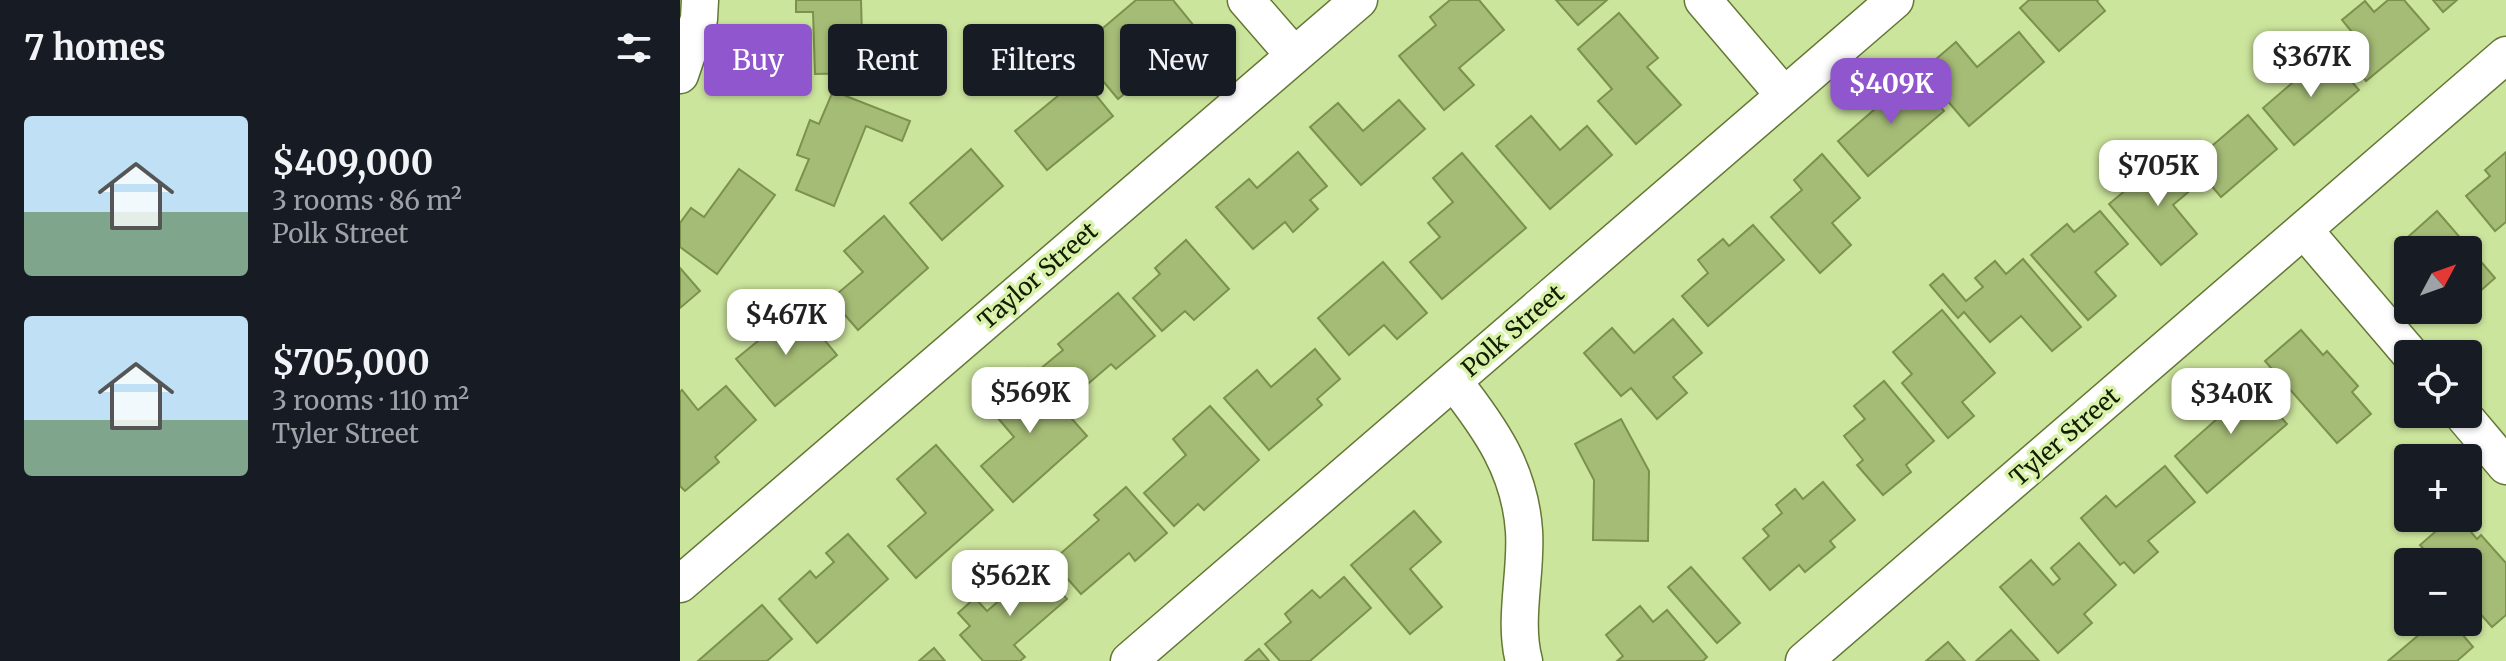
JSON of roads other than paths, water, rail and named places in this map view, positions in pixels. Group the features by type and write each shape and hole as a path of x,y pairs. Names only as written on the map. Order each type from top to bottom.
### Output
{"street":[{"path":"680,75 699,19 700,0"},
{"path":"1246,0 1294,55"},
{"name":"Taylor Street","path":"680,584 1359,0"},
{"path":"1703,0 1784,95"},
{"name":"Polk Street","path":"1129,661 1895,0"},
{"name":"Tyler Street","path":"1804,661 2506,55"},
{"path":"2304,230 2398,340"},
{"path":"1454,382 1488,426 1506,459 1518,494 1524,532 1521,581 1524,661"},
{"path":"2474,428 2506,466"}]}
